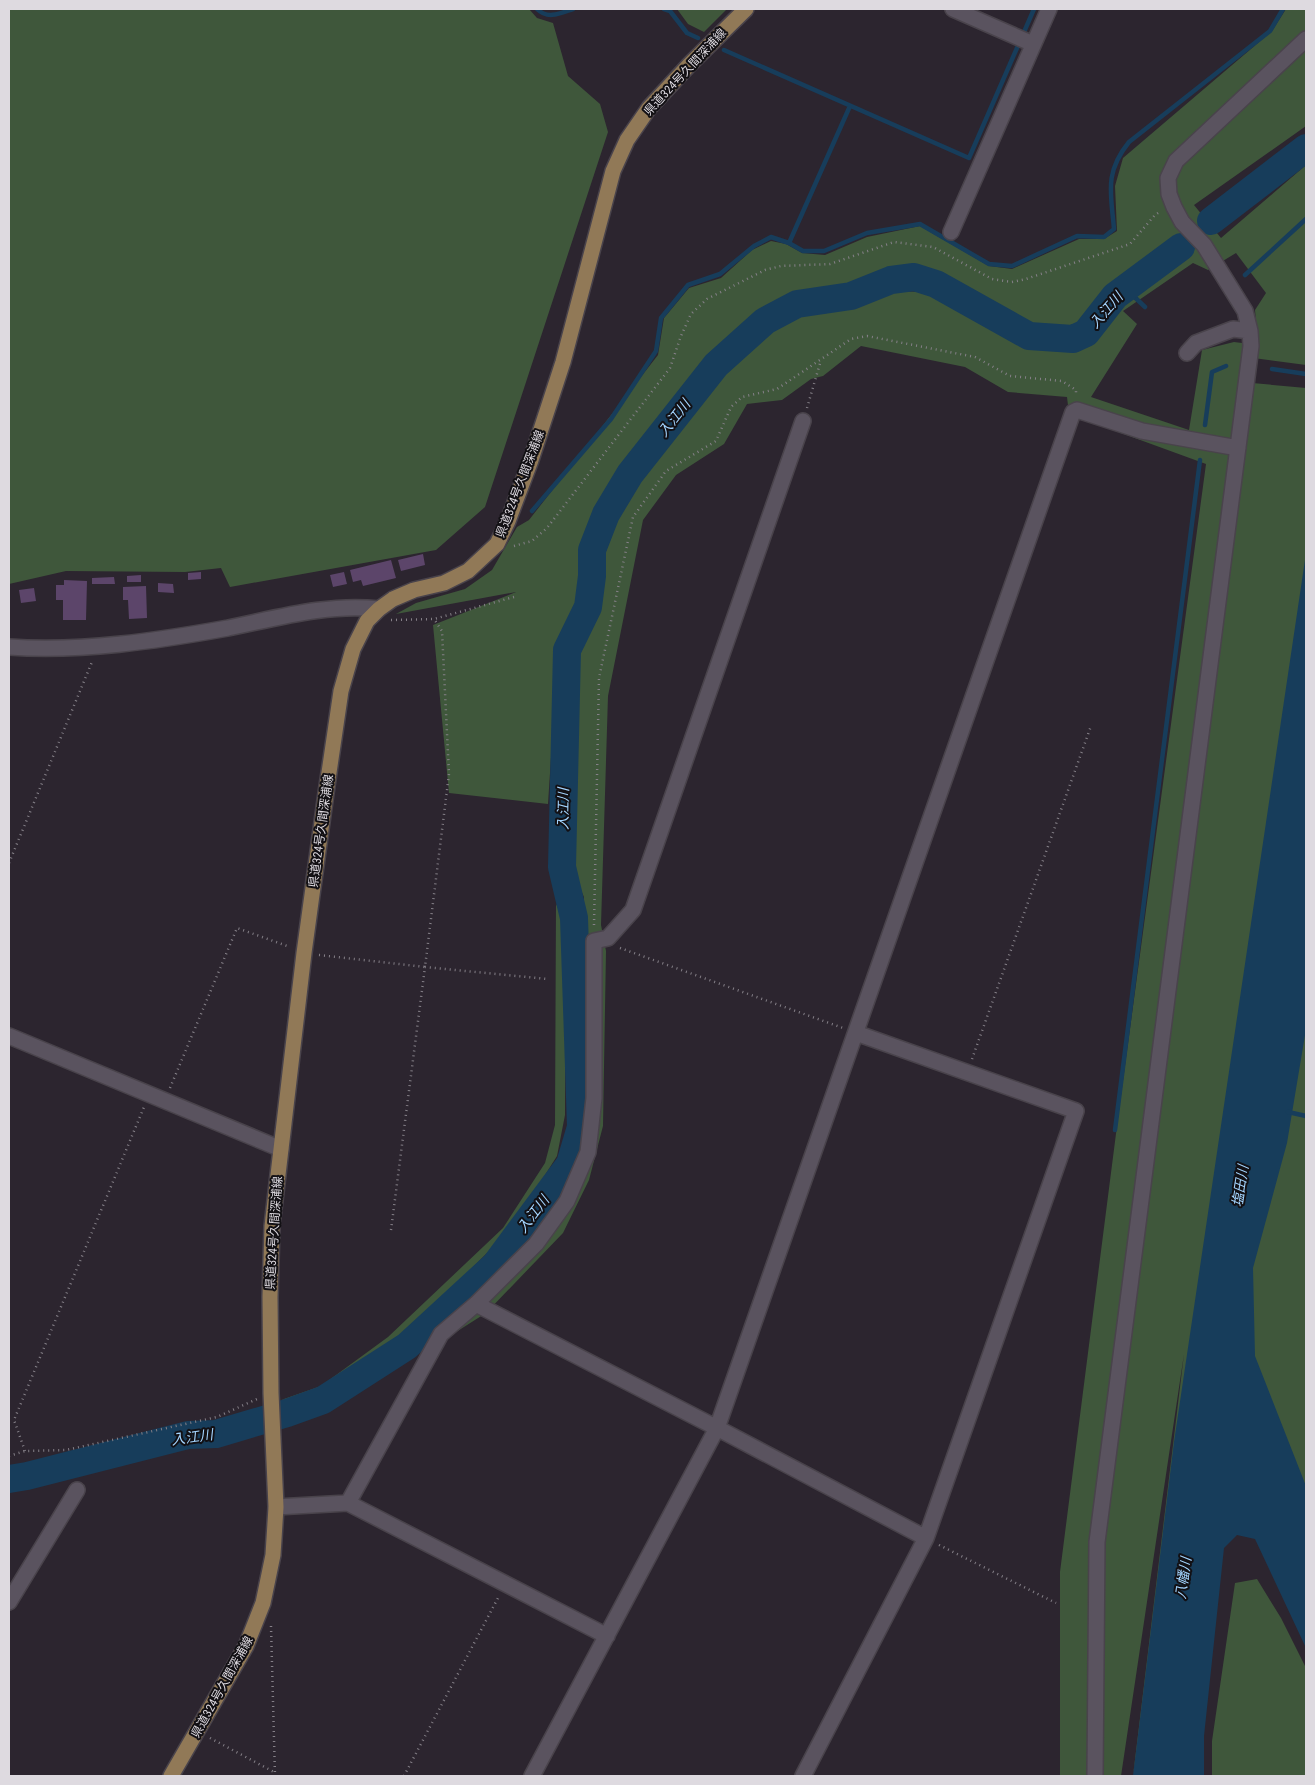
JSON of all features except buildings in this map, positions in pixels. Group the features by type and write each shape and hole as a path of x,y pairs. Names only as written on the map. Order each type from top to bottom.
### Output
{"main road":[{"name":"県道324号久間深浦線","path":"171,1776 246,1646 263,1603 273,1555 276,1507 271,1393 270,1297 272,1226 304,953 341,691 353,648 367,621 379,609 393,599 414,590 444,583 468,570 497,544 508,521 531,460 563,362 613,171 627,140 649,108 689,65 746,9"}],"street":[{"path":"953,9 1033,44"},
{"path":"951,232 1049,9"},
{"path":"1095,1776 1097,1542 1251,346 1245,310 1204,245 1182,222 1169,194 1168,178 1176,161 1306,39"},
{"path":"1186,353 1196,343 1233,329 1250,331"},
{"path":"532,1776 717,1428 1072,412 1077,410 1142,431 1238,448"},
{"path":"348,1503 441,1334 476,1304 536,1244 566,1201 588,1152 594,1098 594,941 608,938 633,910 803,421"},
{"path":"9,647 98,647 184,636 334,608 360,607 379,609"},
{"path":"803,1776 926,1538 1076,1111 856,1033"},
{"path":"9,1036 281,1149"},
{"path":"476,1304 926,1538"},
{"path":"9,1602 77,1490"},
{"path":"276,1507 348,1503 607,1636"}],"path":[{"path":"497,544 510,546 532,541 546,528 670,368 691,314 707,300 765,270 781,266 830,264 894,242 933,247 992,279 1012,282 1130,244 1155,214 1163,209 1174,207"},
{"path":"594,941 599,678 633,517 666,471 716,441 732,407 742,397 776,389 851,339 867,336 975,357 1010,376 1062,381 1076,390 1077,410"},
{"path":"803,421 821,359"},
{"path":"367,621 434,619 514,597"},
{"path":"391,1230 449,774 442,631 434,619"},
{"path":"9,863 98,647"},
{"path":"967,1072 1091,726"},
{"path":"165,1100 237,928 304,953 547,979"},
{"path":"620,948 856,1033"},
{"path":"25,1451 14,1420 149,1094"},
{"path":"9,1456 25,1451 66,1450 217,1417 271,1393"},
{"path":"926,1538 1056,1603"},
{"path":"404,1776 505,1584"},
{"path":"263,1603 271,1624 275,1776"},
{"path":"198,1732 275,1772"}],"green space":[{"path":"9,9 529,9 537,18 553,23 568,76 600,104 608,132 485,507 436,550 230,587 221,568 185,572 66,571 9,584"},
{"path":"677,9 727,9 704,32 688,24"},
{"path":"1286,9 1306,9 1306,126 1194,205 1221,238 1306,165 1306,365 1246,357 1241,382 1306,388 1306,661 1133,1776 1184,1354 1121,1776 1060,1776 1060,1572 1118,1118 1206,464 1069,414 1067,397 1008,392 965,367 861,346 823,376 811,379 782,400 747,404 724,444 676,475 643,520 608,696 601,925 606,951 603,1126 589,1180 563,1233 486,1313 445,1339 525,1244 573,1168 584,1128 584,897 567,860 569,705 577,638 596,614 606,551 623,506 654,458 731,360 792,318 849,306 894,291 925,292 1034,345 1089,342 1121,301 1186,252 1178,242 1116,281 1082,325 1045,333 928,273 895,274 836,291 787,302 726,339 590,520 584,581 562,638 555,696 548,804 449,793 433,625 516,592 396,614 416,603 465,589 492,570 517,527 529,520 658,355 664,318 689,288 721,278 752,250 771,241 786,244 802,253 825,255 867,237 920,226 989,266 1012,269 1079,239 1104,239 1117,231 1115,186 1123,158 1272,31","holes":["1236,253 1266,293 1255,310 1258,345 1234,342 1202,350 1189,430 1091,397 1137,324 1123,311 1193,263 1208,270"]},
{"path":"1306,843 1306,1531 1222,1371"},
{"path":"556,904 566,923 565,1115 557,1156 511,1229 403,1337 322,1394 281,1400 321,1386 388,1337 503,1228 545,1163 555,1125"},
{"path":"1257,1579 1281,1618 1306,1668 1306,1776 1212,1776 1212,1741 1235,1583"}],"water":[{"path":"1306,553 1306,1029 1287,1143 1253,1268 1255,1356 1306,1486 1306,1648 1255,1539 1237,1535 1224,1548 1204,1736 1204,1776 1133,1776 1174,1442"}],"waterway":[{"path":"537,9 550,15 573,9"},
{"path":"664,9 670,11 687,33 698,38"},
{"path":"724,50 969,158 1034,9"},
{"path":"532,511 611,419 656,351 661,318 688,285 720,274 754,246 771,237 789,243 803,251 824,251 867,233 920,224 989,264 1012,266 1077,236 1104,237 1114,229 1111,194 1112,174 1121,153 1129,142 1270,31 1283,9"},
{"path":"789,243 850,106"},
{"name":"入江川","path":"1211,221 1306,148"},
{"path":"1245,275 1306,219"},
{"name":"入江川","path":"9,1479 188,1435 216,1434 323,1400 407,1346 495,1265 570,1164 581,1127 574,918 562,867 567,650 588,607 592,576 592,550 606,514 630,474 716,365 765,321 797,304 851,296 891,280 914,277 936,284 1029,336 1073,339 1086,333 1115,296 1181,247"},
{"path":"1125,288 1145,307"},
{"path":"1205,425 1212,372 1226,366"},
{"path":"1272,369 1306,374"},
{"path":"1115,1130 1200,460"},
{"path":"1288,1112 1306,1116"}],"water label":[{"name":"塩田川","path":"1240,1186"},
{"name":"八幡川","path":"1183,1578"}]}
